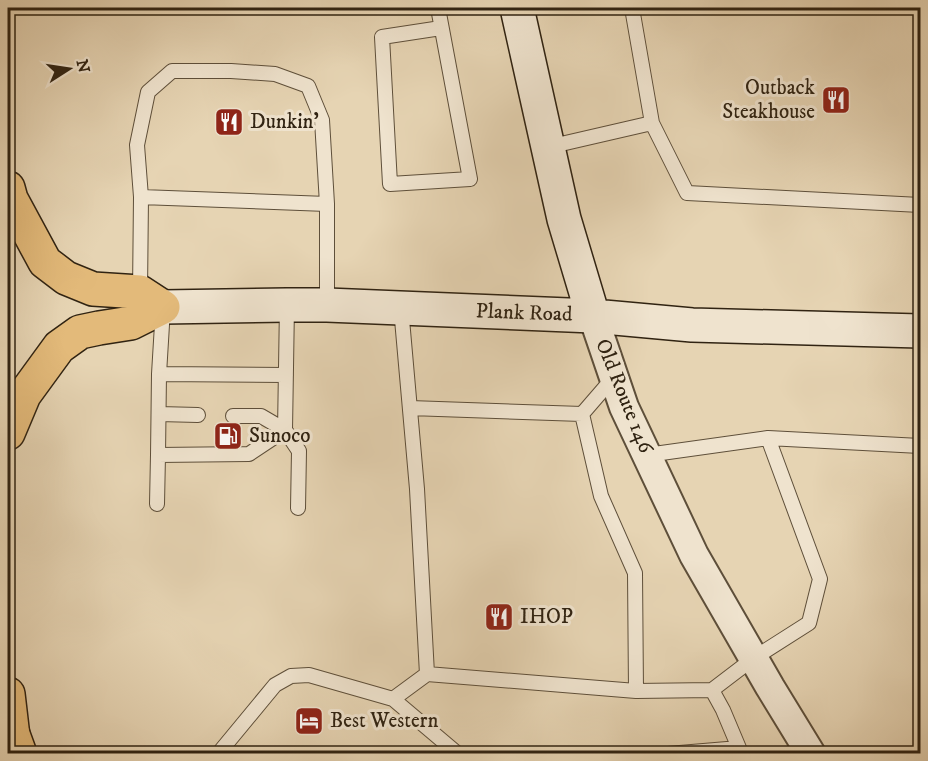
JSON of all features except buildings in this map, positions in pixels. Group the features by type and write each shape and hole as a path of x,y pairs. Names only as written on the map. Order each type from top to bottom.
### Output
{"main road":[{"path":"8,188 11,199 45,262 66,278 93,289 152,299"},
{"path":"8,433 24,395 59,347 80,332 131,323 152,299"},
{"path":"8,694 16,746"}],"street":[{"name":"Old Route 146","path":"517,8 564,219 593,316 624,407 694,555 811,753"},
{"name":"Plank Road","path":"152,299 593,316 692,325 921,331"}],"lane":[{"path":"438,8 470,178 390,184 382,37 441,28"},
{"path":"632,8 652,123 687,193 921,205"},
{"path":"157,504 159,374 137,145 148,92 172,71 231,70 275,74 308,86 322,120 327,204 327,305"},
{"path":"548,147 652,123"},
{"path":"141,197 327,204"},
{"path":"285,430 287,305"},
{"path":"401,308 417,489 427,674"},
{"path":"159,374 286,375"},
{"path":"582,414 614,377"},
{"path":"410,408 582,414"},
{"path":"159,414 198,415"},
{"path":"582,414 602,495 636,573 636,691"},
{"path":"233,416 261,416 285,430 300,451 298,508"},
{"path":"158,455 249,454 285,430"},
{"path":"647,455 768,438 921,446"},
{"path":"393,699 427,674 636,691 712,690 754,658 809,623 820,579 768,438"},
{"path":"218,753 275,685 291,676 309,675 393,699 458,753"},
{"path":"668,753 739,751 712,690"}],"place":[{"name":"Outback Steakhouse","path":"836,100"},
{"name":"Dunkin'","path":"229,122"},
{"name":"Sunoco","path":"228,436"},
{"name":"IHOP","path":"499,617"},
{"name":"Best Western","path":"309,721"}]}
